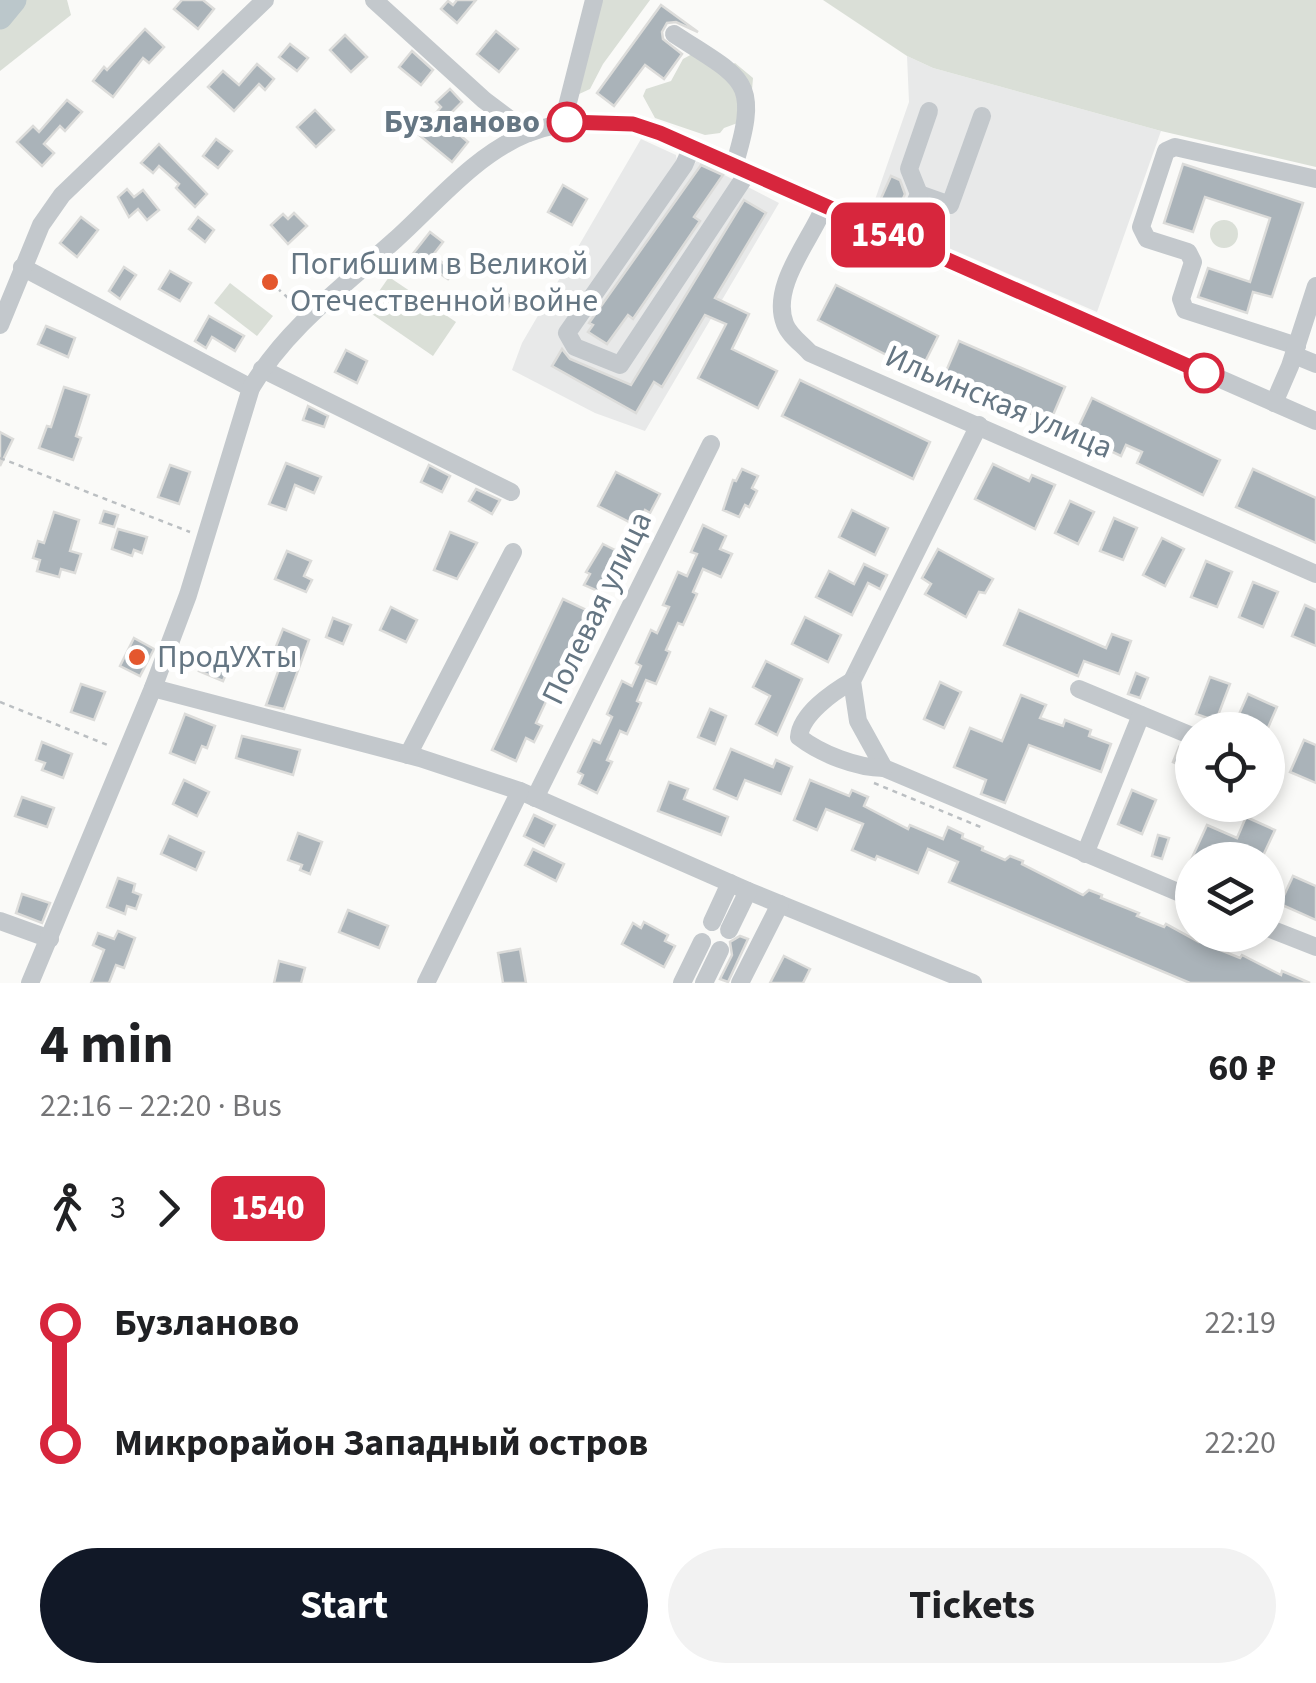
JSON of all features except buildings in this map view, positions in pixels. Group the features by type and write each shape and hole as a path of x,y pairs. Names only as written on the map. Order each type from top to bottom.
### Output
{"street":[{"path":"0,325 41,225 62,196 265,0"},
{"path":"374,0 484,100 528,133"},
{"path":"563,122 594,0"},
{"path":"674,34 735,74 742,84 747,114 741,169 620,365 575,347 567,333 684,165 692,147"},
{"path":"899,240 919,194 909,169 929,111"},
{"path":"919,194 950,206 982,116"},
{"path":"30,983 154,688 188,595 251,388 262,369 309,318 474,168 528,133 563,122 633,124 1316,421"},
{"path":"1316,179 1175,148 1166,151 1141,228 1147,238 1188,252 1193,262 1181,299 1185,310 1295,350 1316,364"},
{"name":"Ильинская улица","path":"824,207 785,288 781,310 786,328 810,353 1316,574"},
{"path":"22,266 251,388"},
{"path":"1274,403 1316,286"},
{"path":"262,369 511,492"},
{"path":"979,425 852,681 836,690 809,718 800,728 799,737 810,746 878,775 1175,891"},
{"name":"Полевая улица","path":"426,983 711,444"},
{"path":"408,755 513,552"},
{"path":"852,681 858,721 878,775"},
{"path":"154,688 408,755 528,794 739,887 974,983"},
{"path":"1079,689 1175,729"},
{"path":"1085,854 1141,715"},
{"path":"720,926 739,887"},
{"path":"740,983 780,904"},
{"path":"0,921 50,939"},
{"path":"1285,935 1316,948"},
{"path":"682,983 702,942"},
{"path":"704,983 720,950"}],"path":[{"path":"277,288 309,318"},
{"path":"0,458 204,538"},
{"path":"0,702 125,752"},
{"path":"878,775 994,832"}],"shaded area":[{"path":"0,0 67,0 71,15 0,71"},
{"path":"598,0 650,0 603,64 590,89 577,95"},
{"path":"823,0 1316,0 1316,167 1161,131 933,68 907,56"},
{"path":"694,53 728,67 735,63 753,78 751,102 743,121 720,133 705,135 655,118 643,96 646,89 671,81 683,59"},
{"path":"907,56 933,68 1161,131 1097,312 870,214 909,102"},
{"path":"641,139 676,155 677,163 692,166 697,161 779,203 645,431 595,413 512,370 522,343"},
{"path":"1224,220 1234,224 1238,234 1234,244 1224,248 1214,244 1210,234 1214,224"},
{"path":"389,277 456,322 433,356 366,310"},
{"path":"230,283 273,316 257,336 214,303"}],"waterway":[{"path":"0,17 14,0"}],"bus line":[{"name":"1540","path":"567,122 609,121 660,133 1204,373"}],"place":[{"name":"Бузланово","path":"567,122"},
{"name":"Погибшим в Великой Отечественной войне","path":"270,282"},
{"name":"ПродУХты","path":"137,657"}]}
